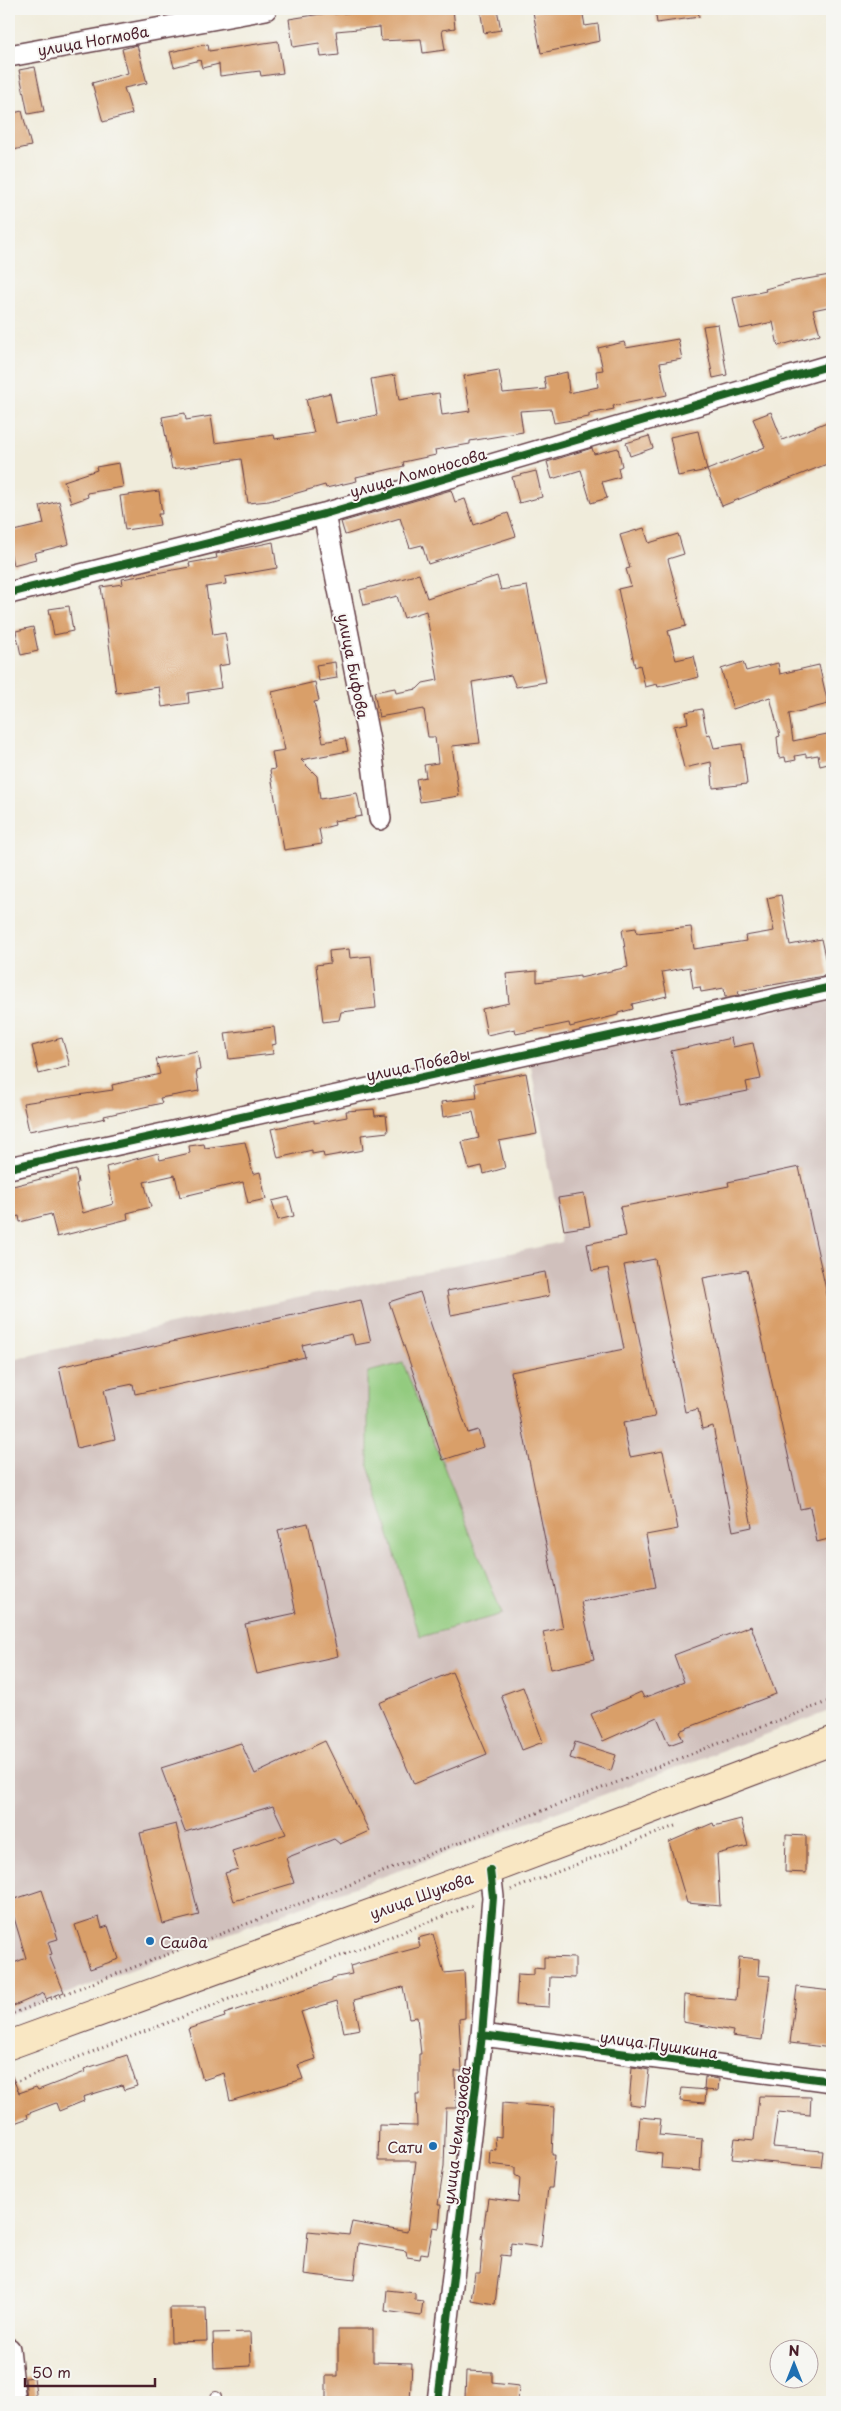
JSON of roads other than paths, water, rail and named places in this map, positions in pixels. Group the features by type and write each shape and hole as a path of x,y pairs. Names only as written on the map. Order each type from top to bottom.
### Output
{"main road":[{"name":"улица Шукова","path":"9,2044 490,1870 832,1741"}],"street":[{"name":"улица Ногмова","path":"9,56 266,9"},
{"name":"улица Ломоносова","path":"9,593 324,514 832,365"},
{"name":"улица Бифова","path":"324,514 372,756 380,819"},
{"name":"улица Победы","path":"9,1168 832,987"},
{"name":"улица Чемазокова","path":"438,2402 482,2035 493,1897 490,1870"},
{"name":"улица Пушкина","path":"482,2035 832,2081"},
{"path":"9,2349 15,2402"}],"place":[{"name":"Саида","path":"150,1941"},
{"name":"Сати","path":"433,2146"}]}
